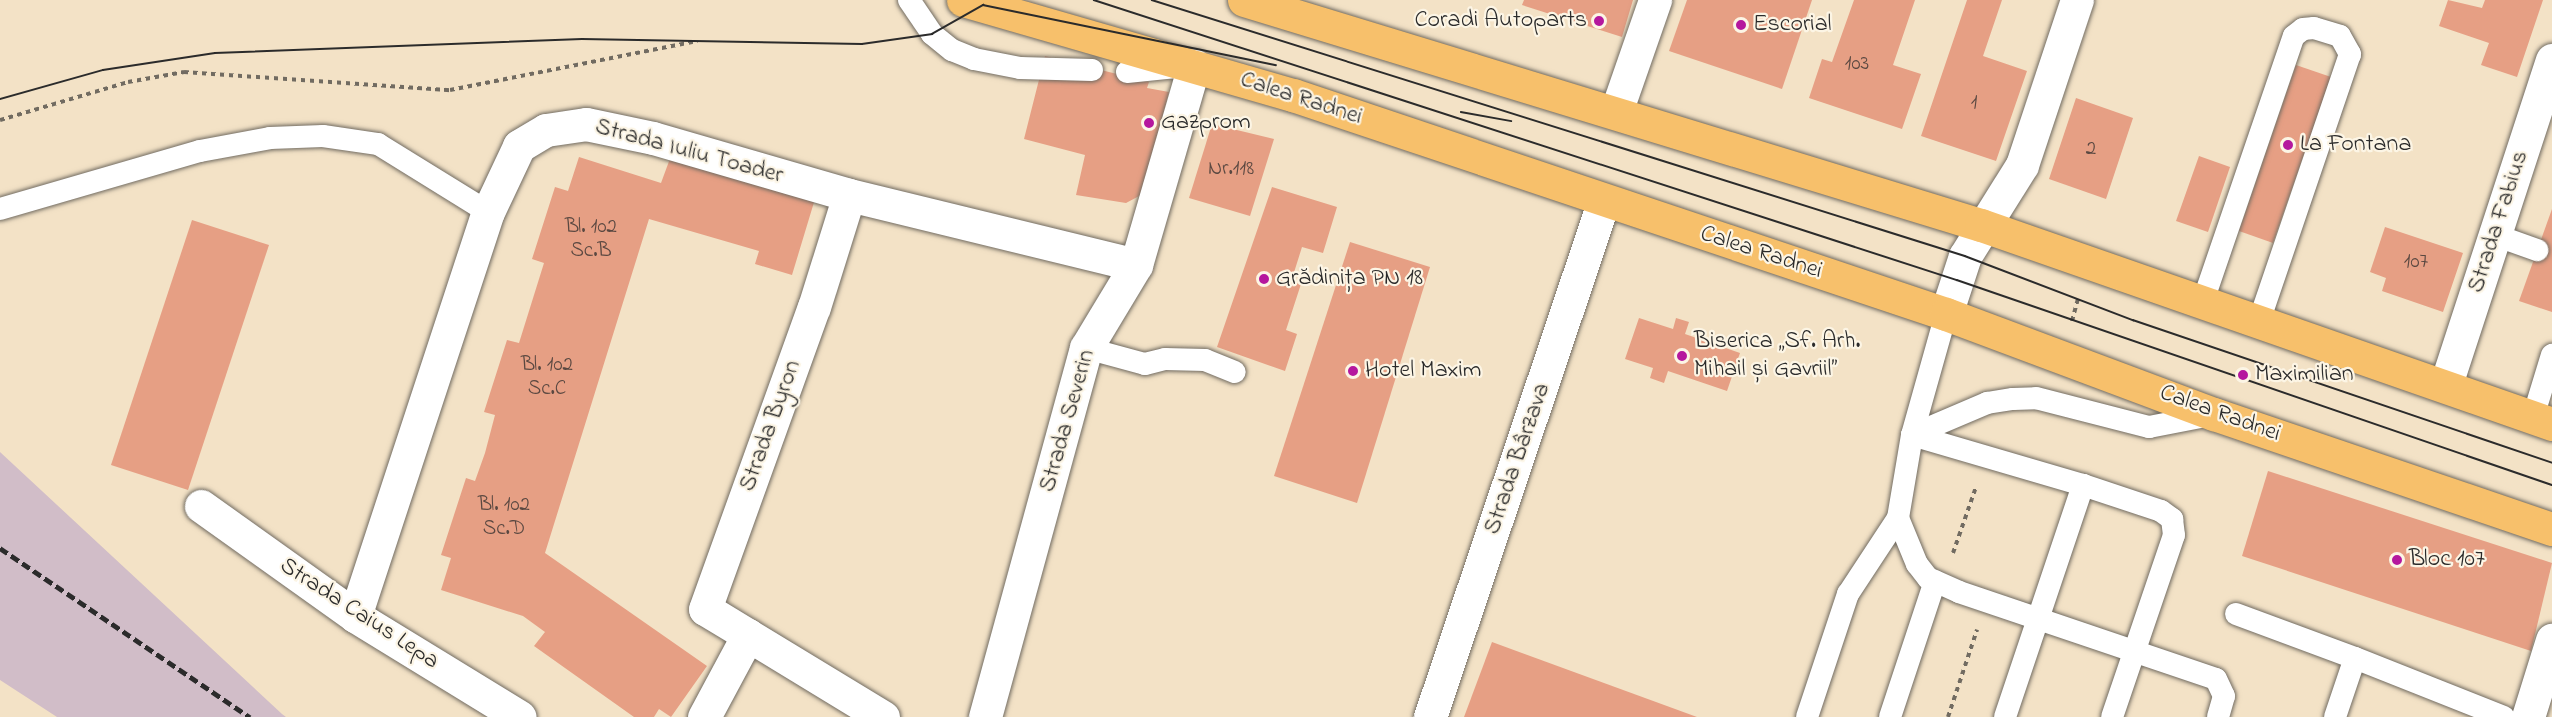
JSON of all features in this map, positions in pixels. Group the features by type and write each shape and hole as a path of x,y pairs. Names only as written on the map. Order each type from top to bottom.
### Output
{"main road":[{"name":"Calea Radnei","path":"963,0 1194,65 1604,200 1946,314 2214,414 2552,529"},
{"path":"1244,0 1981,225 2202,304 2446,384 2542,420"}],"street":[{"path":"1616,112 1655,0"},
{"path":"1946,314 1965,256 1981,225 2022,165 2077,0"},
{"name":"Strada Fabius","path":"2446,384 2552,60"},
{"name":"Strada Severin","path":"985,717 1086,348 1136,265 1194,65"},
{"name":"Strada Iuliu Toader","path":"355,616 488,212 519,146 546,130 586,124 653,138 849,195 1136,265"},
{"name":"Strada Byron","path":"744,643 705,609 810,318 849,195"},
{"name":"Strada Bârzava","path":"1430,717 1604,200"},
{"name":"Strada Caius Lepa","path":"201,506 355,616 520,717"},
{"path":"2528,717 2552,640"},
{"path":"705,717 744,643 883,717"}],"lane":[{"path":"909,0 932,34 952,50 974,59 1020,68 1092,70"},
{"path":"2202,304 2294,36 2303,29 2314,28 2340,36 2350,54 2259,322"},
{"path":"1127,72 1194,65"},
{"path":"0,209 200,150 270,138 323,136 378,144 488,212"},
{"path":"2495,235 2537,250"},
{"path":"1808,717 1848,594 1898,518 1912,435 1946,314"},
{"path":"1086,348 1145,364 1165,359 1205,360 1235,372"},
{"path":"2542,420 2552,355"},
{"path":"1912,435 1987,403 2013,399 2036,399 2150,427 2214,414"},
{"path":"1912,435 2083,485 2161,511 2172,519 2174,535 2112,717"},
{"path":"2005,717 2083,485"},
{"path":"1898,518 1917,564 1935,581 2216,679 2224,696 2217,717"},
{"path":"1890,717 1935,581"},
{"path":"2236,614 2504,717"},
{"path":"2335,717 2355,658"}],"path":[{"path":"0,120 128,82 184,72 450,90 697,41"}],"shaded area":[{"path":"0,452 286,717 57,717 0,680"}],"building":[{"name":"Coradi Autoparts","path":"1524,0 1633,0 1622,37 1522,5"},
{"name":"Escorial","path":"1687,0 1812,0 1782,89 1669,51"},
{"path":"1854,0 1915,0 1893,65 1921,74 1902,129 1809,98 1822,59 1832,62"},
{"path":"1967,0 2002,0 1983,56 2027,71 1996,161 1921,136"},
{"path":"2448,0 2482,8 2485,0 2543,0 2517,77 2481,65 2489,43 2439,26"},
{"path":"1045,56 1149,82 1147,88 1169,92 1143,194 1126,203 1076,195 1085,155 1024,139"},
{"name":"La Fontana","path":"2296,65 2331,77 2273,243 2239,231"},
{"path":"2076,98 2133,118 2106,199 2049,179"},
{"path":"1212,124 1274,139 1250,216 1189,198"},
{"path":"675,145 818,189 792,275 755,264 759,251 649,219 545,553 707,666 671,717 659,709 654,717 634,717 534,646 545,632 523,616 441,590 451,558 441,555 466,478 475,481 485,453 495,415 484,412 507,340 519,343 544,263 532,259 555,187 568,191 579,157 661,183"},
{"path":"2199,156 2230,167 2208,232 2176,221"},
{"path":"1272,187 1337,207 1323,253 1302,247 1291,282 1301,284 1286,330 1297,334 1285,371 1217,347"},
{"path":"2552,209 2552,312 2519,301"},
{"path":"192,220 269,245 188,490 111,465"},
{"path":"2385,227 2463,253 2443,312 2382,291 2386,278 2370,272"},
{"name":"Hotel Maxim","path":"1350,242 1430,267 1357,503 1274,476"},
{"name":"Biserica „Sf. Arh. Mihail și Gavriil”","path":"1639,318 1673,329 1676,318 1689,322 1685,334 1740,353 1727,391 1668,371 1664,383 1650,378 1653,368 1625,359"},
{"name":"Bloc 107","path":"2268,471 2552,563 2531,651 2242,556"},
{"path":"1492,642 1697,717 1464,717"}],"tram line":[{"path":"1094,0 1957,280 2552,485"},
{"path":"1152,0 1965,256 2133,320 2552,463"},
{"path":"0,99 103,70 215,53 582,39 862,44 932,34 983,5 1276,65"},
{"path":"1461,112 1511,121"}],"railway":[{"path":"0,548 250,717"}],"place":[{"name":"Coradi Autoparts","path":"1599,21"},
{"name":"Escorial","path":"1741,25"},
{"name":"Gazprom","path":"1149,123"},
{"name":"La Fontana","path":"2288,145"},
{"name":"Grădinița PN 18","path":"1264,279"},
{"name":"Biserica „Sf. Arh. Mihail și Gavriil”","path":"1682,356"},
{"name":"Hotel Maxim","path":"1353,371"},
{"name":"Maximilian","path":"2243,375"},
{"name":"Bloc 107","path":"2397,560"}]}
